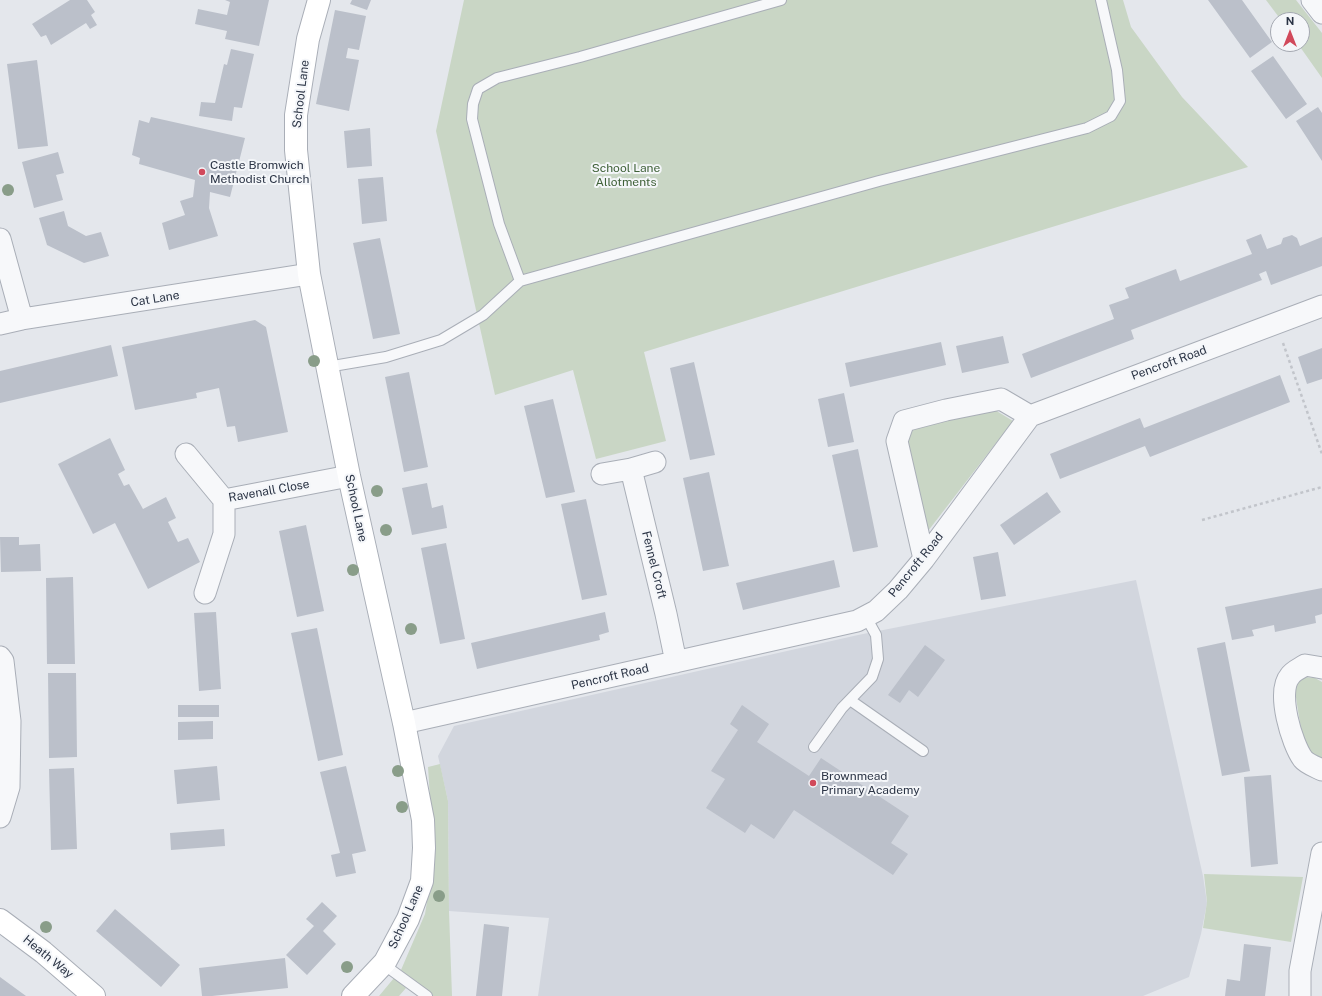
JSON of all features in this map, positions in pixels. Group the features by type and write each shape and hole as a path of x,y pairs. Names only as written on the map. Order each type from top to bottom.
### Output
{"street":[{"name":"School Lane","path":"319,0 308,39 296,115 296,150 309,274 349,476 404,724 423,820 424,848 422,881 408,919 385,962 353,996"},
{"path":"1312,0 1322,13"},
{"path":"0,239 22,319"},
{"name":"Cat Lane","path":"0,324 22,319 309,274"},
{"name":"Pencroft Road","path":"404,724 857,621 866,617 876,611 898,590 924,559 1030,416 1322,306"},
{"path":"924,559 897,441 904,420 1001,399 1030,416"},
{"name":"Ravenall Close","path":"186,454 224,500 349,476"},
{"path":"602,474 631,469 655,462"},
{"name":"Fennel Croft","path":"631,469 676,662"},
{"path":"205,593 224,534 224,500"},
{"path":"0,657 3,661 10,721 9,787 0,817"},
{"path":"1322,668 1305,665 1290,676 1285,687 1285,700 1288,719 1295,744 1304,761 1322,770"},
{"path":"1300,996 1300,971 1322,853"},
{"name":"Heath Way","path":"0,920 43,952 94,996"}],"lane":[{"path":"520,281 499,224 472,119 473,104 478,89 496,78 580,57 782,0"},
{"path":"327,367 386,357 442,340 483,315 520,281 879,181 1088,128 1111,116 1120,101 1117,70 1101,0"},
{"path":"814,747 842,708 872,677 878,659 876,635 866,617"},
{"path":"850,700 922,750"},
{"path":"383,964 427,996"}],"path":[{"path":"1276,324 1322,454"},
{"path":"1202,520 1322,487"}],"shaded area":[{"name":"Brownmead Primary Academy","path":"1136,580 1203,876 1207,903 1201,934 1189,977 1143,996 538,996 549,918 449,911 448,801 438,756 454,726 858,635"}],"green space":[{"name":"School Lane Allotments","path":"464,0 1123,0 1131,27 1182,97 1248,167 644,352 666,441 596,459 573,370 495,395 436,131"},
{"path":"1266,0 1296,0 1305,12 1275,12"},
{"path":"1310,18 1322,33 1322,78 1304,52 1310,52"},
{"path":"990,407 1013,421 928,531 908,441 914,425"},
{"path":"1305,677 1315,678 1322,682 1322,758 1315,757 1304,744 1295,691 1297,681"},
{"path":"440,764 448,801 449,911 452,996 432,996 401,970 425,914 434,859 428,767"},
{"path":"1204,874 1303,877 1291,942 1203,928 1207,902"},
{"path":"394,978 406,988 399,996 379,996"}],"building":[{"path":"70,0 87,0 95,12 91,15 97,25 90,29 86,23 51,45 46,35 41,37 32,24"},
{"path":"225,0 269,0 259,46 225,39 227,31 195,24 198,9 227,15 230,2"},
{"path":"352,0 371,0 367,10 350,4"},
{"path":"1208,0 1242,0 1270,39 1270,43 1250,58"},
{"path":"335,10 366,16 359,50 348,48 346,58 359,60 349,111 316,104"},
{"path":"231,49 254,54 242,108 234,107 232,121 199,116 201,102 215,103 224,64 227,65"},
{"path":"1273,56 1307,104 1286,119 1251,71"},
{"path":"37,60 48,146 18,149 7,64"},
{"path":"1318,107 1322,113 1322,161 1296,121"},
{"name":"Castle Bromwich Methodist Church","path":"151,117 245,138 230,197 210,192 209,208 218,236 169,250 162,223 185,215 180,201 193,197 195,180 139,164 140,158 132,155 139,120 149,123"},
{"path":"370,128 372,166 347,168 344,131"},
{"path":"58,152 64,173 56,175 63,200 34,208 22,162"},
{"path":"383,177 387,221 362,224 358,179"},
{"path":"64,211 68,226 86,236 101,232 109,256 84,263 47,245 39,218"},
{"path":"1261,234 1267,249 1281,244 1283,238 1292,235 1297,238 1300,246 1322,237 1322,266 1271,285 1266,271 1259,274 1262,280 1131,330 1134,339 1031,378 1022,354 1114,319 1109,305 1129,298 1125,288 1176,269 1180,281 1252,254 1246,240"},
{"path":"380,238 400,334 373,339 353,243"},
{"path":"255,320 266,327 288,432 238,442 235,426 227,427 219,388 196,393 197,398 135,410 122,347"},
{"path":"1003,336 1009,363 962,373 956,346"},
{"path":"941,342 946,365 850,387 845,363"},
{"path":"111,345 118,376 0,403 0,371"},
{"path":"1322,348 1322,379 1307,384 1298,357"},
{"path":"694,362 715,455 690,460 670,368"},
{"path":"409,372 428,467 404,472 385,377"},
{"path":"1280,375 1290,402 1150,457 1145,446 1060,479 1050,454 1140,418 1144,428"},
{"path":"844,393 854,442 828,447 818,399"},
{"path":"553,399 575,492 546,498 524,406"},
{"path":"110,438 125,470 118,474 124,486 129,484 143,509 166,497 176,518 168,522 178,542 188,538 200,562 148,589 115,523 93,534 58,464"},
{"path":"858,449 878,547 853,552 832,455"},
{"path":"709,472 729,566 703,571 683,478"},
{"path":"427,483 432,508 443,505 447,528 412,535 402,488"},
{"path":"1047,492 1061,512 1014,545 1000,525"},
{"path":"586,499 607,595 582,600 561,504"},
{"path":"306,525 324,611 297,617 279,531"},
{"path":"0,537 19,537 19,545 40,544 41,571 1,572"},
{"path":"446,543 465,639 440,644 421,548"},
{"path":"998,552 1006,596 981,600 973,557"},
{"path":"834,560 840,587 743,610 736,583"},
{"path":"73,577 75,664 47,664 46,578"},
{"path":"1322,588 1322,614 1315,616 1316,623 1275,632 1274,625 1252,630 1254,636 1232,640 1225,607"},
{"path":"216,612 221,689 199,691 194,613"},
{"path":"605,612 609,632 599,635 600,640 477,669 471,643"},
{"path":"317,628 343,755 318,761 291,633"},
{"path":"1225,642 1250,771 1222,776 1197,648"},
{"path":"925,645 945,660 918,697 909,690 900,703 888,695"},
{"path":"48,673 76,673 77,757 49,758"},
{"path":"178,705 219,705 219,717 178,717"},
{"path":"742,705 769,724 757,742 809,776 821,758 909,816 891,843 908,854 893,875 794,810 774,839 751,824 745,833 706,808 725,779 711,771 738,730 730,724"},
{"path":"213,721 213,739 178,740 178,722"},
{"path":"217,766 220,800 177,804 174,770"},
{"path":"346,766 366,851 352,854 356,873 336,877 331,855 340,853 320,772"},
{"path":"74,768 77,849 51,850 49,769"},
{"path":"1271,775 1278,864 1251,867 1244,777"},
{"path":"224,829 225,846 171,850 170,833"},
{"path":"322,902 337,916 323,931 336,944 307,975 286,955 314,926 306,919"},
{"path":"115,909 180,965 161,987 96,931"},
{"path":"484,924 509,927 502,996 476,996"},
{"path":"1244,944 1271,947 1265,996 1225,996 1227,979 1240,981"},
{"path":"285,958 288,988 202,996 199,968"},
{"path":"0,977 26,996 0,996"}],"place":[{"name":"Castle Bromwich Methodist Church","path":"202,172"},
{"name":"Brownmead Primary Academy","path":"813,783"}]}
